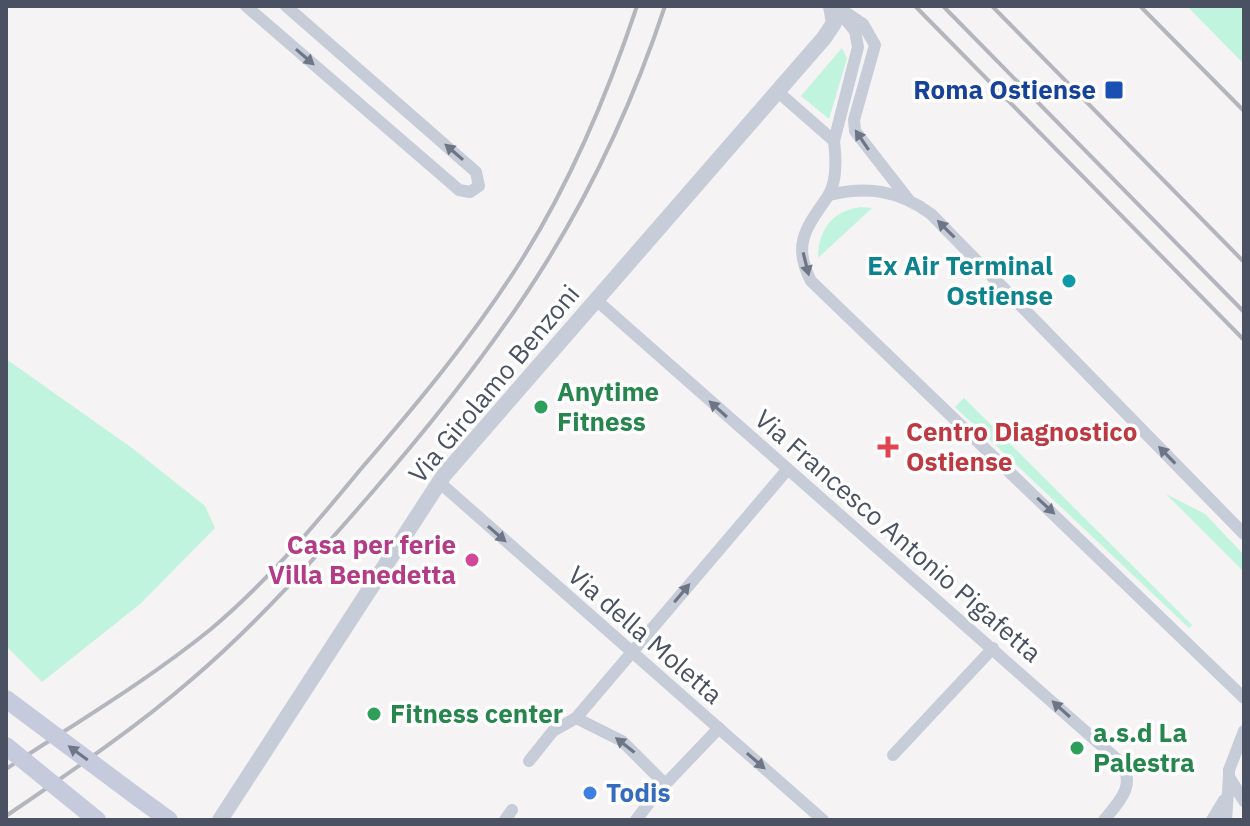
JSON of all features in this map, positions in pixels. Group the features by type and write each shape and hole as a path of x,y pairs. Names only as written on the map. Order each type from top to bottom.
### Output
{"main road":[{"path":"6,699 169,820"},
{"path":"6,746 97,820"}],"street":[{"path":"246,6 459,190 470,192 479,186 476,172 286,6"},
{"path":"834,6 851,26 858,43 834,141 836,162 829,195 811,217 802,241 805,267 811,281 1244,698"},
{"path":"834,6 863,24 875,45 854,120 855,131 910,201"},
{"name":"Via Girolamo Benzoni","path":"220,820 439,482 832,28 834,6"},
{"path":"777,91 834,141"},
{"path":"829,195 871,188 910,201 935,218 1244,534"},
{"name":"Via Francesco Antonio Pigafetta","path":"595,299 1124,767 1126,792 1104,820"},
{"path":"529,761 553,731 576,718 787,470"},
{"name":"Via della Moletta","path":"439,482 823,820"},
{"path":"893,755 993,648"},
{"path":"576,718 622,741 665,784"},
{"path":"636,820 665,784 719,728"},
{"path":"1226,820 1225,797 1233,752 1244,731"},
{"path":"1229,777 1244,801"},
{"path":"1212,820 1225,797"}],"green space":[{"path":"1187,6 1244,6 1244,64"},
{"path":"842,48 847,58 829,119 801,96"},
{"path":"861,207 872,208 818,258 821,239 829,224 842,213"},
{"path":"6,359 132,448 205,506 215,528 140,604 42,682 6,646"},
{"path":"964,398 1192,625 1189,628 955,407"},
{"path":"1166,494 1205,514 1244,555 1244,572"}],"railway":[{"path":"6,769 162,666 232,611 289,553 402,420 482,318 555,203 586,139 637,6"},
{"path":"6,816 124,734 216,658 309,564 423,432 509,320 580,204 639,77 665,6"},
{"path":"915,6 1244,340"},
{"path":"943,6 1244,312"},
{"path":"992,6 1244,262"},
{"path":"1140,6 1244,111"}],"place":[{"name":"Roma Ostiense","path":"1114,90"},
{"name":"Ex Air Terminal Ostiense","path":"1069,281"},
{"name":"Anytime Fitness","path":"541,407"},
{"name":"Centro Diagnostico Ostiense","path":"888,447"},
{"name":"Casa per ferie Villa Benedetta","path":"472,560"},
{"name":"Fitness center","path":"374,714"},
{"name":"a.s.d La Palestra","path":"1077,748"},
{"name":"Todis","path":"590,793"}]}
